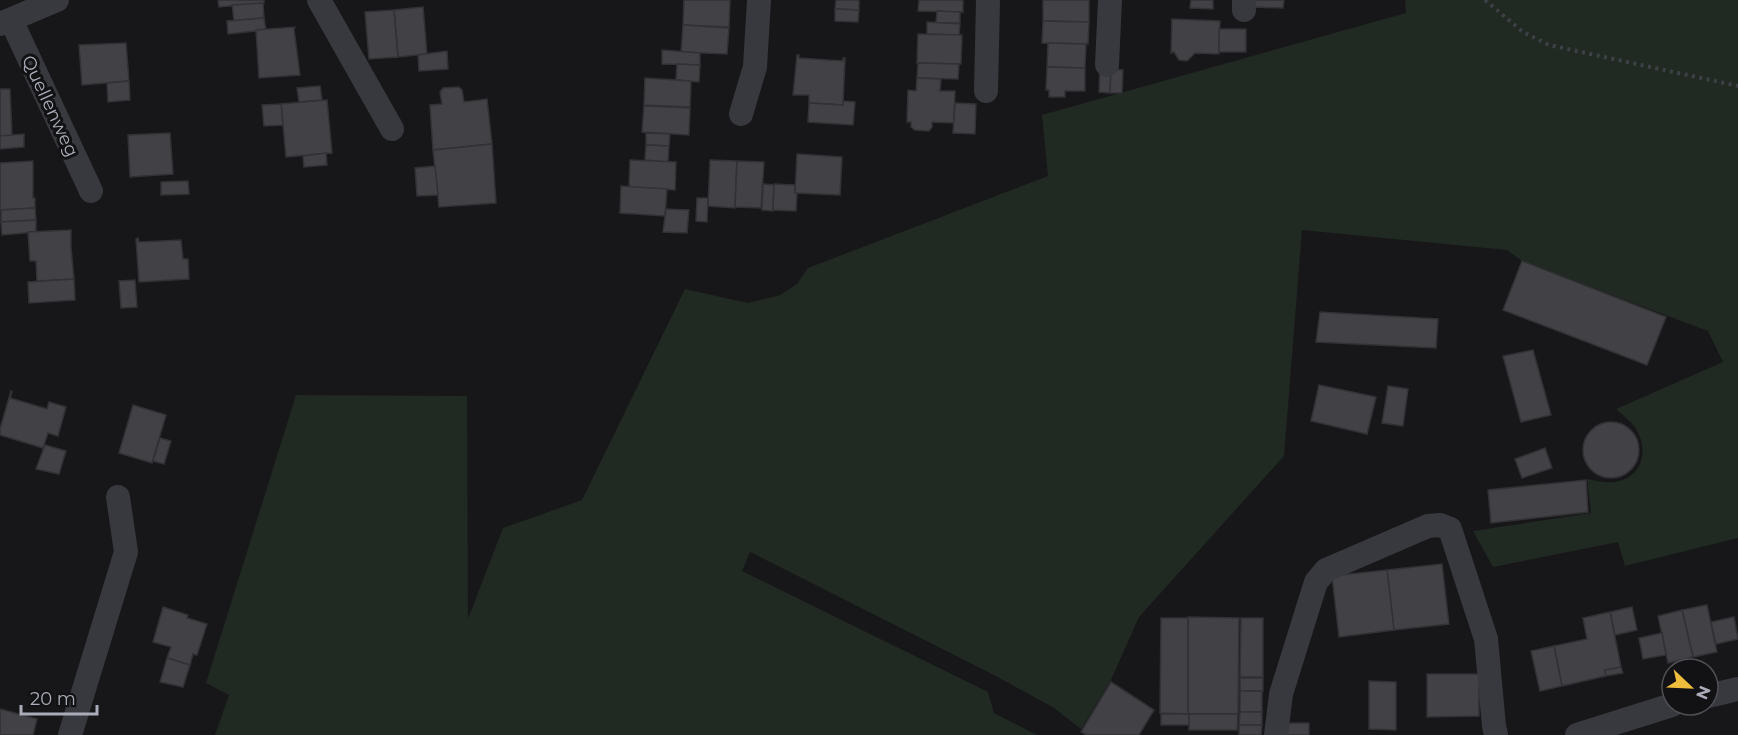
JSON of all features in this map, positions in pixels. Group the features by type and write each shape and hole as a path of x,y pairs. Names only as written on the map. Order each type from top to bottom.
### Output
{"street":[{"name":"Quellenweg","path":"57,0 5,22 91,191"},
{"path":"319,0 392,129"},
{"path":"741,114 755,67 759,0"},
{"path":"986,91 988,0"},
{"path":"1107,65 1110,0"},
{"path":"70,735 126,552 118,497"},
{"path":"1276,735 1281,694 1316,582 1326,570 1353,557 1428,526 1440,525 1450,529 1486,639 1496,735"},
{"path":"1720,693 1738,689"},
{"path":"1577,735 1660,709"}],"path":[{"path":"1485,0 1523,32 1550,45 1738,86"}],"shaded area":[{"path":"1405,0 1738,0 1738,538 1625,566 1618,542 1493,567 1473,531 1591,513 1587,479 1615,482 1634,473 1641,460 1640,436 1632,423 1616,409 1723,362 1708,331 1522,261 1507,250 1302,230 1284,456 1139,617 1110,682 1081,729 1054,708 994,675 750,552 742,571 988,692 994,713 1037,735 215,735 229,695 206,683 296,395 467,396 468,619 503,528 582,500 685,289 748,303 780,295 797,284 808,268 1048,176 1042,115 1406,13"}],"building":[{"path":"218,0 264,0 264,3 219,7"},
{"path":"684,0 730,0 729,27 683,25"},
{"path":"836,0 859,0 859,10 835,9"},
{"path":"919,0 963,0 963,12 918,11"},
{"path":"1043,0 1089,0 1089,22 1043,21"},
{"path":"1191,0 1213,0 1213,9 1190,8"},
{"path":"1254,0 1284,0 1283,8 1253,7"},
{"path":"263,3 264,18 234,21 232,5"},
{"path":"423,7 427,54 398,57 394,10"},
{"path":"835,9 859,10 858,22 835,21"},
{"path":"394,10 398,57 369,59 365,12"},
{"path":"937,11 960,12 960,23 936,23"},
{"path":"264,18 266,30 228,34 227,21"},
{"path":"1172,19 1220,21 1219,54 1195,53 1187,61 1179,60 1174,52 1171,53"},
{"path":"1043,21 1089,22 1088,44 1042,43"},
{"path":"927,22 960,24 959,35 927,34"},
{"path":"683,25 729,28 727,54 681,52"},
{"path":"295,27 300,75 259,78 256,30"},
{"path":"1219,29 1246,29 1246,52 1219,52"},
{"path":"918,34 962,35 961,64 917,63"},
{"path":"126,43 129,81 82,85 79,45"},
{"path":"1048,43 1086,44 1085,68 1047,67"},
{"path":"662,50 700,53 700,65 662,64"},
{"path":"447,51 448,69 419,71 418,55"},
{"path":"797,55 799,58 843,61 845,58 843,105 809,103 809,95 793,95"},
{"path":"918,63 959,64 958,79 917,78"},
{"path":"677,64 700,65 699,82 676,80"},
{"path":"1047,67 1085,68 1085,91 1065,91 1065,97 1049,97 1049,90 1046,90"},
{"path":"1100,69 1111,69 1110,93 1099,92"},
{"path":"1111,69 1123,70 1122,93 1110,93"},
{"path":"645,78 691,81 690,107 644,105"},
{"path":"917,78 941,79 940,91 955,91 954,123 932,122 929,131 915,130 911,127 911,122 907,122 908,90 916,91"},
{"path":"129,81 130,100 108,102 107,83"},
{"path":"320,86 322,100 299,102 297,88"},
{"path":"459,87 462,90 464,102 487,99 492,144 433,150 430,105 442,104 440,92 443,88"},
{"path":"0,89 10,89 12,136 0,136"},
{"path":"327,100 332,153 286,157 281,104"},
{"path":"843,101 855,102 853,125 808,122 809,103 843,105"},
{"path":"955,103 976,104 975,134 953,133"},
{"path":"281,104 283,125 264,126 262,105"},
{"path":"644,106 690,108 689,135 642,132"},
{"path":"170,133 173,174 130,177 128,135"},
{"path":"646,133 670,134 669,146 646,145"},
{"path":"24,134 24,147 0,149 0,136"},
{"path":"492,144 496,203 439,207 433,150"},
{"path":"646,145 669,146 668,162 645,160"},
{"path":"326,153 327,165 304,167 303,156"},
{"path":"797,154 842,157 840,195 795,193"},
{"path":"630,160 676,162 675,190 629,187"},
{"path":"710,160 737,161 735,208 708,206"},
{"path":"33,161 35,208 0,210 0,163"},
{"path":"737,161 764,162 761,208 735,207"},
{"path":"435,166 438,195 417,196 415,168"},
{"path":"188,181 189,194 161,195 161,182"},
{"path":"763,184 774,185 773,211 762,210"},
{"path":"774,184 795,185 796,211 773,210"},
{"path":"621,186 667,189 665,216 620,213"},
{"path":"697,198 708,198 707,222 696,221"},
{"path":"35,208 36,220 1,222 1,210"},
{"path":"666,209 689,210 687,233 663,232"},
{"path":"36,220 36,232 2,235 1,222"},
{"path":"71,230 74,279 37,281 36,261 30,261 28,232"},
{"path":"138,238 139,242 181,240 183,259 188,259 189,279 139,282 136,239"},
{"path":"1522,261 1666,317 1647,365 1503,310"},
{"path":"74,279 75,300 29,303 28,282"},
{"path":"135,280 137,307 121,308 119,281"},
{"path":"1320,312 1438,319 1436,348 1316,342"},
{"path":"1533,350 1551,415 1521,422 1503,356"},
{"path":"1319,385 1376,397 1367,434 1311,421"},
{"path":"1388,386 1408,389 1403,426 1382,423"},
{"path":"11,391 10,398 47,409 49,402 66,407 58,436 48,433 43,448 0,435"},
{"path":"133,405 166,415 152,463 119,453"},
{"path":"1605,422 1617,422 1627,426 1635,434 1639,450 1635,466 1627,474 1617,478 1605,478 1595,474 1587,466 1583,456 1583,444 1587,434 1595,426"},
{"path":"160,438 171,441 164,464 153,461"},
{"path":"45,445 66,451 59,474 36,469"},
{"path":"1545,448 1552,468 1522,478 1515,459"},
{"path":"1586,480 1588,512 1491,523 1488,490"},
{"path":"1442,564 1449,624 1394,630 1387,570"},
{"path":"1387,570 1394,630 1339,637 1332,576"},
{"path":"1707,605 1717,652 1693,657 1682,610"},
{"path":"163,607 207,624 197,655 193,654 190,665 167,658 171,647 153,642"},
{"path":"1632,607 1637,630 1615,635 1610,612"},
{"path":"1682,610 1693,657 1667,657 1658,616"},
{"path":"1610,612 1621,667 1605,670 1606,676 1562,686 1554,646 1587,639 1583,618"},
{"path":"1188,617 1239,618 1238,714 1188,714"},
{"path":"1734,617 1738,639 1716,644 1711,622"},
{"path":"1161,618 1188,618 1188,714 1160,713"},
{"path":"1241,618 1263,618 1263,677 1240,677"},
{"path":"1662,633 1666,655 1643,659 1639,638"},
{"path":"1554,646 1562,686 1540,691 1531,651"},
{"path":"167,658 190,665 183,687 160,682"},
{"path":"1621,667 1623,673 1606,676 1605,670"},
{"path":"1427,674 1479,674 1479,716 1427,717"},
{"path":"1240,678 1263,678 1263,691 1240,691"},
{"path":"1369,681 1396,682 1396,730 1369,729"},
{"path":"1111,682 1154,710 1139,735 1087,735 1081,732"},
{"path":"1240,691 1262,691 1262,712 1240,712"},
{"path":"0,709 37,719 33,735 0,735"},
{"path":"1240,712 1262,712 1262,725 1239,725"},
{"path":"1161,714 1189,714 1189,725 1161,725"},
{"path":"1189,714 1238,714 1237,730 1189,730"},
{"path":"1287,723 1309,723 1309,735 1287,735"},
{"path":"1239,725 1262,725 1261,735 1239,735"}]}
